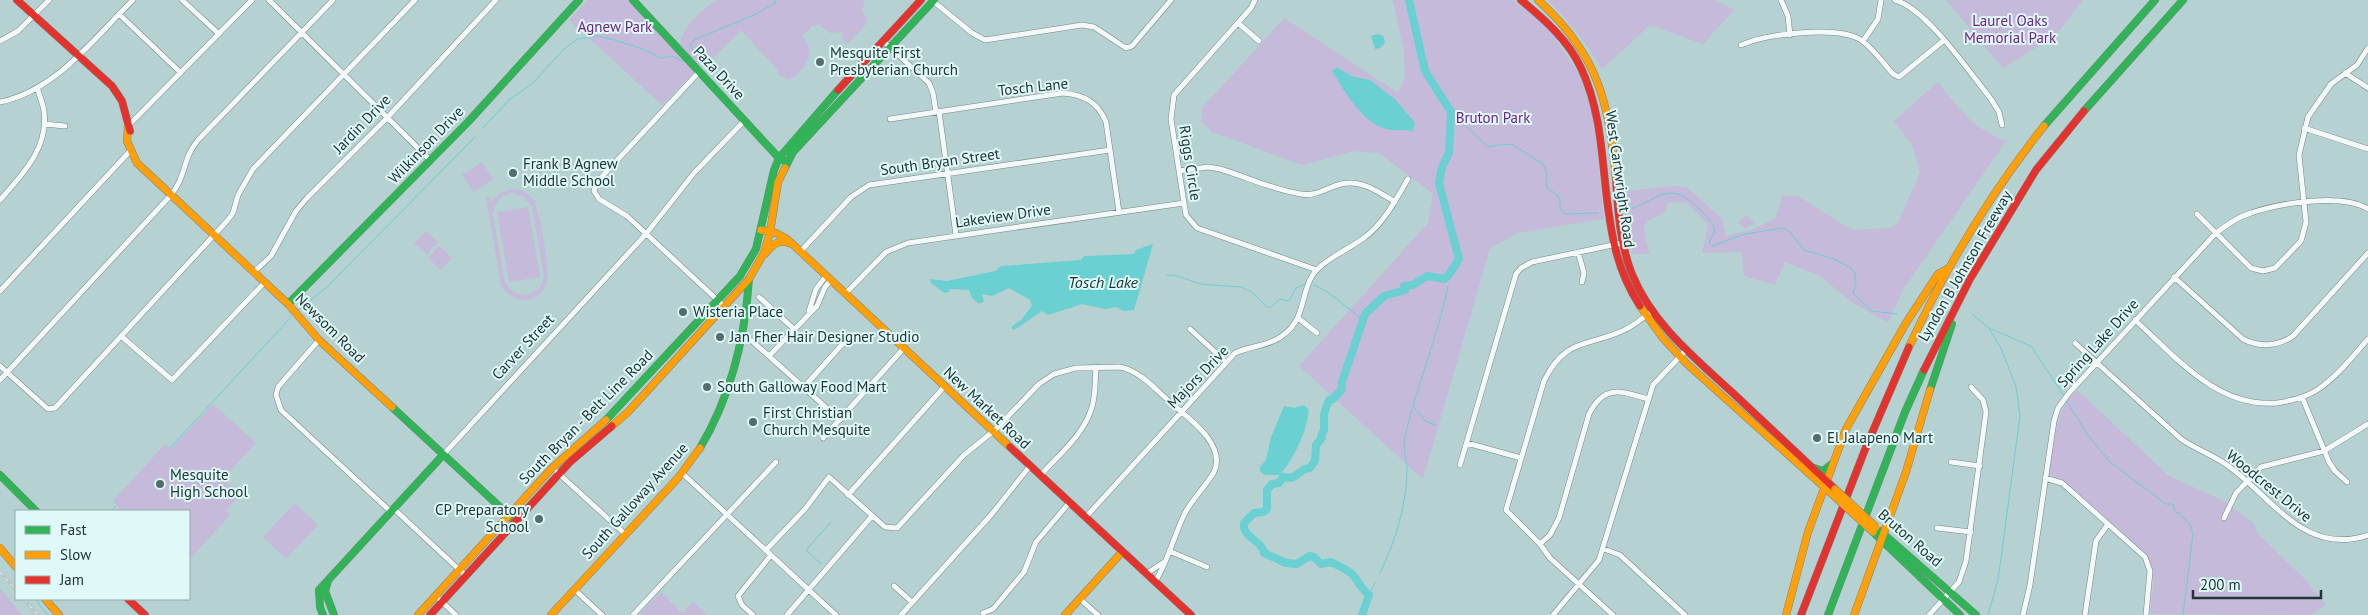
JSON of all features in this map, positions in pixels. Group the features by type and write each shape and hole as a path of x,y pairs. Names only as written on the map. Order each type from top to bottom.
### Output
{"main road":[{"name":"Newsom Road","path":"17,0 112,86 119,95 126,110 128,144 137,163 288,304 320,340 516,521"},
{"name":"Wilkinson Drive","path":"288,304 496,92 579,0"},
{"name":"Paza Drive","path":"633,0 779,158 787,162"},
{"path":"779,158 818,112 921,0"},
{"name":"South Bryan - Belt Line Road","path":"430,615 578,454 628,412 737,293 761,260 770,232 778,182 793,152 933,0"},
{"name":"West Cartwright Road","path":"1521,0 1560,34 1581,65 1590,87 1600,124 1604,175 1614,245 1625,278 1645,316 1679,357 1766,437 1812,467 1824,484"},
{"name":"West Cartwright Road","path":"1538,0 1573,34 1590,61 1600,84 1610,121 1622,243 1629,268 1652,312 1686,350 1772,430 1824,484"},
{"name":"Lyndon B Johnson Freeway","path":"1801,615 1892,382 1920,322 1949,267 1998,189 2040,132 2154,0"},
{"name":"Lyndon B Johnson Freeway","path":"1828,615 1918,382 1955,305 2036,170 2095,97 2183,0"},
{"path":"913,9 920,15"},
{"path":"1590,87 1600,84"},
{"path":"838,91 844,97"},
{"path":"818,112 824,118"},
{"name":"South Bryan - Belt Line Road","path":"418,615 552,468 616,411 740,276 756,249 771,181 779,158"},
{"path":"1604,175 1615,175"},
{"name":"New Market Road","path":"761,230 782,235 1191,615"},
{"path":"761,260 778,240 784,240 792,244"},
{"path":"1854,615 1916,442 1943,344 1959,307 1994,240"},
{"path":"749,278 747,274 756,255 756,249"},
{"path":"1786,615 1805,541 1824,484 1855,411 1889,350 1938,274 1949,267"},
{"name":"South Galloway Avenue","path":"551,615 682,473 706,439 727,395 743,331 748,301 749,278"},
{"path":"737,293 748,301"},
{"path":"684,338 691,344"},
{"path":"1766,437 1772,430"},
{"name":"Carver Street","path":"323,615 320,607 319,590 443,455"},
{"path":"1812,467 1823,470 1832,464"},
{"path":"0,475 35,510"},
{"name":"Bruton Road","path":"1824,484 1882,537 1951,592 1976,615"},
{"name":"Bruton Road","path":"1882,537 1960,615"},
{"path":"481,546 488,552"},
{"path":"0,548 15,566"},
{"path":"1066,615 1122,552"},
{"path":"329,578 325,591 334,615"},
{"path":"46,600 59,615"},
{"path":"129,600 145,615"}],"street":[{"path":"0,41 18,31 49,0"},
{"path":"0,102 37,88 58,74 133,0"},
{"path":"182,0 219,34"},
{"path":"128,126 252,0"},
{"path":"268,0 430,160"},
{"path":"0,380 171,195 182,180 186,158 198,140 333,0"},
{"path":"0,366 48,409 55,408 233,213 238,195 253,169 414,0"},
{"name":"Jardin Drive","path":"254,272 278,246 296,211 387,118 496,0"},
{"path":"933,0 972,33 985,40 1082,25 1098,29 1126,48 1132,46 1171,0"},
{"name":"Riggs Circle","path":"1255,0 1238,23 1174,95 1171,119 1186,215 1198,228 1317,270"},
{"path":"1781,0 1788,16 1790,35"},
{"path":"1864,41 1878,19 1881,0"},
{"path":"1895,0 1914,8 1944,41 1991,99 1999,112 2002,125"},
{"path":"119,14 181,73"},
{"path":"1238,23 1259,41"},
{"path":"1741,44 1756,39 1839,31 1864,41 1893,74 1899,77 1944,41"},
{"path":"883,41 929,83 933,93 938,112 956,235"},
{"path":"2197,214 2251,268 2263,271 2275,268 2301,241 2304,233 2306,222 2299,155 2304,128 2314,107 2331,84 2357,65 2368,48"},
{"path":"699,72 597,182 594,188 598,197 624,213 725,307"},
{"path":"2345,73 2368,88"},
{"path":"0,200 32,162 40,142 44,124 44,111 37,88"},
{"name":"Tosch Lane","path":"890,119 1063,93 1077,94 1100,109 1106,122 1119,212"},
{"name":"Carver Street","path":"443,455 646,234 694,174 745,120"},
{"path":"44,124 65,126"},
{"path":"2304,128 2368,149"},
{"path":"0,291 131,150"},
{"name":"South Bryan Street","path":"800,252 850,197 859,191 881,183 1110,150"},
{"path":"1179,171 1208,167 1220,169 1291,192 1309,195 1342,184 1361,184 1371,187 1395,202"},
{"path":"1317,270 1367,236 1381,222 1408,179"},
{"name":"Spring Lake Drive","path":"2023,615 2030,585 2054,421 2060,404 2069,393 2174,277 2215,234 2229,224 2251,213 2303,203 2346,202 2360,204 2368,209"},
{"name":"Lakeview Drive","path":"845,294 880,257 896,246 956,235 1184,204"},
{"path":"1460,465 1516,274 1521,268 1532,262 1622,243"},
{"path":"1578,252 1584,273 1582,282"},
{"path":"2174,277 2244,338 2252,343 2272,345 2293,336 2368,253"},
{"name":"Majors Drive","path":"1085,518 1226,362 1242,350 1283,336 1298,318 1312,276 1317,270"},
{"path":"769,356 808,313 814,302 816,289 828,278"},
{"path":"121,336 172,380 264,282"},
{"path":"759,297 794,329"},
{"path":"1613,615 1550,558 1540,544 1506,510 1544,381 1562,355 1579,343 1621,332 1652,312"},
{"path":"1298,318 1317,333"},
{"path":"2135,320 2212,388 2235,399 2267,404 2286,402 2316,391 2336,375 2368,339"},
{"path":"1190,329 1226,362"},
{"path":"804,387 847,339"},
{"path":"320,340 278,387 276,395 278,405 297,425 466,576"},
{"path":"752,341 840,420"},
{"name":"Woodcrest Drive","path":"2075,344 2181,439 2195,449 2230,466 2295,524 2309,533 2326,539 2345,541 2368,535"},
{"path":"823,438 904,348"},
{"path":"1553,615 1594,569 1604,549 1653,385 1686,350"},
{"path":"1040,476 1077,436 1086,422 1092,409 1096,367"},
{"path":"766,550 805,509 830,477 885,528 897,528 964,455 993,432 1031,391 1048,378 1076,368 1127,368 1142,378 1181,412 1209,441 1214,448 1216,462 1214,470 1186,512 1155,582"},
{"path":"848,494 944,387"},
{"path":"1929,615 1951,592 1962,575 1980,466 1986,412 1983,400 1972,387"},
{"path":"1540,544 1550,535 1560,518 1589,414 1595,402 1609,393 1621,392 1648,399"},
{"path":"2302,397 2324,451 2335,471 2347,482"},
{"path":"2224,518 2236,492 2261,467 2324,451 2368,424"},
{"path":"1467,443 1521,458"},
{"path":"633,615 776,462"},
{"path":"1951,462 1980,466"},
{"path":"901,615 991,515 1030,466"},
{"path":"552,468 625,534"},
{"path":"682,473 836,615"},
{"path":"2045,478 2062,483 2143,554 2148,564 2150,584 2146,615"},
{"path":"983,613 993,609 1024,572 1036,542 1069,503"},
{"path":"787,615 872,516"},
{"path":"2085,615 2096,541 2108,524"},
{"path":"1937,528 1970,532"},
{"path":"1604,549 1620,555 1685,615"},
{"path":"1169,551 1207,566"},
{"path":"753,615 742,605 738,596 771,554"},
{"path":"1146,574 1151,573 1164,562"},
{"path":"894,586 912,602"},
{"path":"574,589 602,615"},
{"path":"435,596 456,615"},
{"path":"1080,599 1098,615"}],"green space":[{"name":"Agnew Park","path":"588,0 628,0 694,72 662,105 569,20"},
{"path":"717,0 865,0 862,11 867,19 866,24 848,44 843,40 842,32 830,33 820,25 812,26 802,36 809,47 804,67 797,75 788,79 778,75 777,69 741,30 707,64 699,65 680,46 685,31 693,19"},
{"name":"Bruton Park","path":"1393,0 1512,0 1520,4 1548,28 1582,78 1593,113 1604,219 1518,233 1490,248 1423,479 1299,366 1428,223 1433,194 1379,153 1354,151 1302,165 1212,132 1202,122 1202,108 1284,18 1398,93 1405,77 1404,52"},
{"path":"1547,0 1715,0 1734,10 1703,44 1650,25 1602,69 1577,33"},
{"name":"Laurel Oaks Memorial Park","path":"1946,0 2083,0 2056,35 2003,68"},
{"path":"1938,82 1975,124 2006,141 1903,290 1888,323 1850,301 1820,276 1785,262 1775,285 1744,276 1742,252 1702,253 1708,224 1686,203 1668,202 1665,212 1649,220 1644,226 1646,244 1650,254 1632,254 1625,191 1676,186 1688,188 1722,219 1726,236 1753,229 1776,218 1782,196 1798,196 1852,230 1890,228 1898,223 1920,172 1912,145 1894,121"},
{"path":"482,162 493,179 474,192 462,175"},
{"path":"512,189 521,190 532,198 538,214 546,255 547,278 542,292 531,299 517,299 505,291 501,285 486,198 490,197 491,202 500,193","holes":["513,193 524,197 532,207 544,276 540,288 528,295 514,293 505,283 493,216 494,207 498,200 504,196"]},
{"path":"528,207 540,277 509,282 497,212"},
{"path":"1746,215 1754,223 1745,229 1738,222"},
{"path":"426,231 433,238 421,250 414,243"},
{"path":"433,238 438,242 427,255 422,250"},
{"path":"439,246 452,258 441,270 428,258"},
{"path":"2077,390 2169,476 2226,502 2253,523 2259,535 2302,576 2326,605 2310,615 2152,614 2150,611 2154,581 2152,567 2145,553 2075,490 2049,473 2059,418 2069,398"},
{"path":"213,404 256,443 223,478 240,495 226,510 230,515 190,559 190,510 116,510 119,507 113,501 165,444 171,449"},
{"path":"295,503 318,525 286,559 263,537"},
{"path":"0,589 22,615 0,615"},
{"path":"661,592 682,613 693,602 707,615 639,615"}],"water":[{"path":"1378,34 1383,36 1385,43 1380,48 1375,49 1371,36"},
{"path":"1337,67 1351,76 1370,80 1396,100 1415,123 1413,132 1386,129 1377,126 1369,120 1354,105 1332,71"},
{"name":"Tosch Lake","path":"1153,244 1134,310 1123,311 1117,307 1105,309 1082,304 1048,315 1042,311 1014,330 1011,327 1021,320 1032,306 1030,300 1009,288 992,296 982,294 984,301 979,304 972,298 969,290 950,289 949,292 944,293 931,283 930,279 947,281 995,271 1001,266 1081,260 1084,256 1134,254 1136,250"},
{"path":"1304,405 1308,409 1306,424 1289,463 1279,475 1264,475 1260,471 1260,467 1266,460 1271,437 1284,406 1294,408"}],"waterway":[{"path":"693,52 691,44 694,40 754,15 775,3 776,0"},
{"path":"1362,615 1369,595 1351,573 1331,562 1321,564 1314,557 1309,556 1297,564 1286,563 1264,553 1261,546 1246,532 1244,523 1254,513 1263,512 1267,509 1267,490 1272,484 1279,483 1283,477 1292,478 1305,469 1310,468 1315,461 1316,445 1322,438 1324,430 1324,414 1329,400 1333,399 1342,389 1342,382 1365,314 1384,296 1405,290 1404,286 1413,285 1427,276 1444,279 1459,259 1439,183 1442,167 1449,153 1451,112 1425,71 1409,0"},
{"path":"483,128 509,100 533,83 562,51 577,39 597,36 645,50 661,58 672,56 683,61"},
{"path":"1451,112 1488,147 1504,144 1513,145 1543,164 1547,174 1546,186 1560,198 1560,210 1565,214 1598,213"},
{"path":"298,310 327,287 475,137"},
{"path":"1625,210 1660,195 1676,194 1696,206 1712,223 1715,230 1709,243 1712,246 1745,234 1783,228 1790,232 1804,250 1834,259 1851,268 1855,273 1856,283 1853,293 1872,311 1897,314"},
{"path":"1167,275 1178,276 1200,284 1241,287 1252,292 1267,307 1271,307 1280,299 1289,301 1296,288 1306,284"},
{"path":"1314,285 1363,319"},
{"path":"1380,573 1395,538 1402,513 1407,474 1405,437 1439,324 1448,286"},
{"path":"1972,314 1989,328 2001,348 2016,387 2020,416 1998,580 1988,615"},
{"path":"170,448 292,316"},
{"path":"1989,328 2031,346 2064,396"},
{"path":"2066,400 2087,434 2110,462 2166,504 2173,504 2175,512 2179,513 2191,526 2193,534 2183,615"},
{"path":"1414,407 1425,421 1435,425"},
{"path":"112,510 116,506"},
{"path":"821,564 806,550 831,522"},
{"path":"1369,595 1375,583"},
{"path":"36,600 48,615"}],"railway":[{"path":"0,572 15,589"},
{"path":"25,600 38,615"}],"traffic: fast":[{"path":"288,304 468,122 579,0"},
{"path":"633,0 779,158 787,162"},
{"path":"785,168 793,152 934,0"},
{"path":"2044,126 2155,0"},
{"path":"2084,111 2183,0"},
{"path":"606,420 740,276 756,249 774,170 779,158 838,90"},
{"path":"700,448 720,408 735,366 744,323 749,279"},
{"path":"1930,390 1952,324"},
{"path":"1828,615 1905,412 1924,370"},
{"path":"392,407 513,519"},
{"path":"323,615 320,607 319,590 443,455"},
{"path":"1811,467 1823,471 1832,464"},
{"path":"0,475 35,510"},
{"path":"1880,531 1976,615"},
{"path":"1873,532 1960,615"},
{"path":"328,581 325,591 334,615"}],"traffic: slow":[{"path":"1538,0 1575,40 1597,81 1609,127 1616,180"},
{"path":"128,126 127,141 137,163 288,304 319,340 392,407"},
{"path":"1909,347 1953,261 1987,205 2044,126"},
{"path":"612,426 628,412 749,279 764,253 770,232 778,182 785,168"},
{"path":"761,230 776,233 787,239 1010,447"},
{"path":"765,254 777,243 787,242 792,244"},
{"path":"1786,615 1808,532 1846,429 1906,323 1938,274 1947,269"},
{"path":"1640,306 1662,337 1686,363 1833,495"},
{"path":"1854,615 1906,472 1930,390"},
{"path":"418,615 552,468 606,420"},
{"path":"551,615 678,478 700,448"},
{"path":"1835,489 1876,527"},
{"path":"1833,495 1873,532"},
{"path":"0,548 15,566"},
{"path":"1065,615 1122,552"},
{"path":"46,600 59,615"}],"traffic: jam":[{"path":"17,0 112,86 122,101 130,131"},
{"path":"838,90 921,0"},
{"path":"1521,0 1547,23 1570,48 1590,90 1600,135 1611,228 1616,251 1626,280 1640,306"},
{"path":"1924,370 1970,279 2036,170 2084,111"},
{"path":"1616,180 1622,240 1628,263 1651,309 1676,340 1835,489"},
{"path":"1801,615 1866,447 1909,347"},
{"path":"430,615 570,462 612,426"},
{"path":"1010,447 1191,615"},
{"path":"129,600 145,615"}],"place":[{"name":"Mesquite First Presbyterian Church","path":"820,62"},
{"name":"Frank B Agnew Middle School","path":"513,173"},
{"name":"Wisteria Place","path":"683,312"},
{"name":"Jan Fher Hair Designer Studio","path":"720,337"},
{"name":"South Galloway Food Mart","path":"707,387"},
{"name":"First Christian Church Mesquite","path":"753,422"},
{"name":"El Jalapeno Mart","path":"1817,438"},
{"name":"Mesquite High School","path":"160,484"},
{"name":"CP Preparatory School","path":"539,519"}]}
